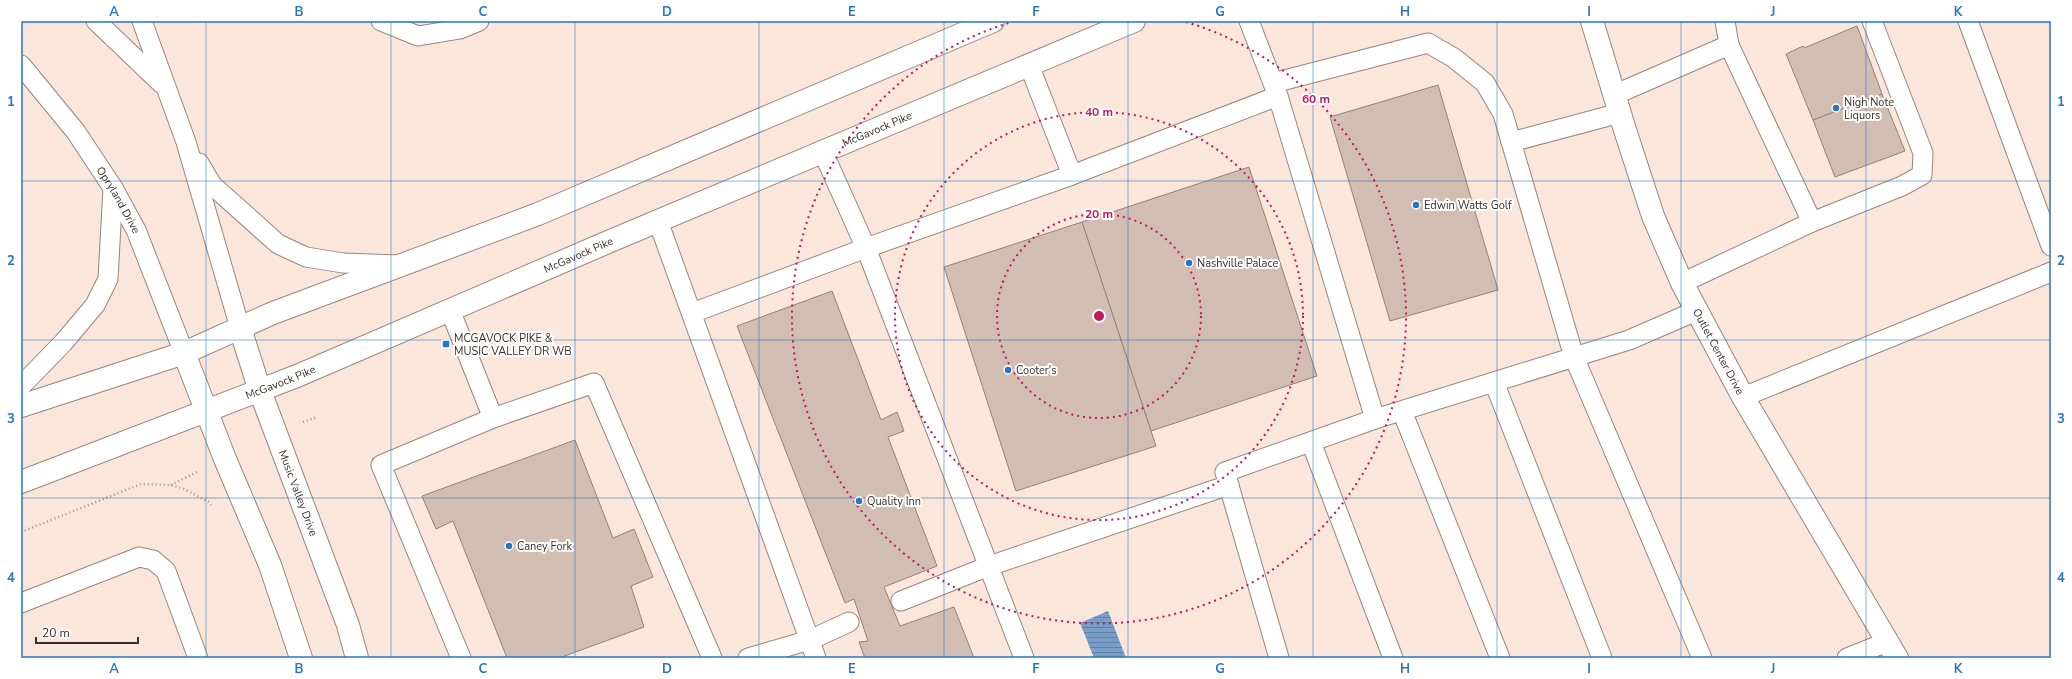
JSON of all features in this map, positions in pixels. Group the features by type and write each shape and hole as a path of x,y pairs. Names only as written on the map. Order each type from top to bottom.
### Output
{"street":[{"path":"21,406 184,353 272,313 538,214 993,21"},
{"name":"McGavock Pike","path":"21,482 260,391 658,221 1134,21"},
{"name":"Outlet Center Drive","path":"1592,21 1653,216 1682,282 1696,311 1743,397 1892,650"},
{"name":"Music Valley Drive","path":"240,328 260,391 348,625 357,658"},
{"path":"184,353 206,412 270,565 301,658"}],"lane":[{"path":"96,21 165,86"},
{"path":"142,21 186,142 240,328"},
{"path":"381,21 418,36 460,29 479,21"},
{"path":"1249,21 1275,90 1375,419"},
{"path":"1725,21 1729,45 1812,222"},
{"path":"1682,282 1812,222 1902,186 1922,175 1924,153 1872,21"},
{"path":"1968,21 2051,246"},
{"path":"692,313 866,248 1072,175 1275,90 1428,43 1454,58 1485,83 1503,114 1574,357 1702,658"},
{"path":"1511,142 1617,104 1729,45"},
{"name":"Opryland Drive","path":"21,65 76,132 113,188 136,230 184,353"},
{"path":"1029,65 1072,175"},
{"path":"186,142 212,185 278,244 306,257 343,263 401,265"},
{"path":"823,152 866,248 1024,658"},
{"path":"21,386 63,343 96,304 108,279 113,188"},
{"path":"658,221 816,658"},
{"path":"1743,397 2051,272"},
{"path":"450,310 493,418"},
{"path":"1279,658 1225,472 1375,419 1629,340 1696,311"},
{"path":"1494,382 1602,658"},
{"path":"461,658 381,465 493,418 594,383 712,658"},
{"path":"1402,411 1500,658"},
{"path":"1311,442 1393,658"},
{"path":"901,601 989,566 1229,485"},
{"path":"21,602 139,557 153,560 166,571 198,658"},
{"path":"748,658 810,640 849,622"},
{"path":"1847,658 1892,650"}],"path":[{"path":"21,532 141,484 171,485 184,489 209,502 213,508"}],"water":[{"path":"1108,611 1126,658 1094,658 1080,623"}],"building":[{"path":"1857,26 1882,94 1813,120 1786,54 1803,46 1804,48"},
{"path":"1438,85 1498,290 1390,321 1330,117"},
{"path":"1882,94 1905,151 1835,177 1813,120"},
{"path":"1249,167 1317,376 1151,431 1082,222"},
{"path":"1082,222 1156,446 1016,491 944,267"},
{"name":"Quality Inn","path":"832,291 881,420 897,412 904,431 888,437 937,566 884,587 900,626 954,607 974,658 865,658 859,642 868,641 854,599 845,603 737,326"},
{"path":"575,440 613,538 634,529 653,577 631,586 644,627 559,658 507,658 453,521 436,529 422,496"}],"place":[{"name":"Nigh Note Liquors","path":"1836,108"},
{"name":"Edwin Watts Golf","path":"1416,205"},
{"name":"Nashville Palace","path":"1189,263"},
{"name":"MCGAVOCK PIKE & MUSIC VALLEY DR WB","path":"446,344"},
{"name":"Cooter's","path":"1008,370"},
{"name":"Quality Inn","path":"859,501"},
{"name":"Caney Fork","path":"509,546"}]}
